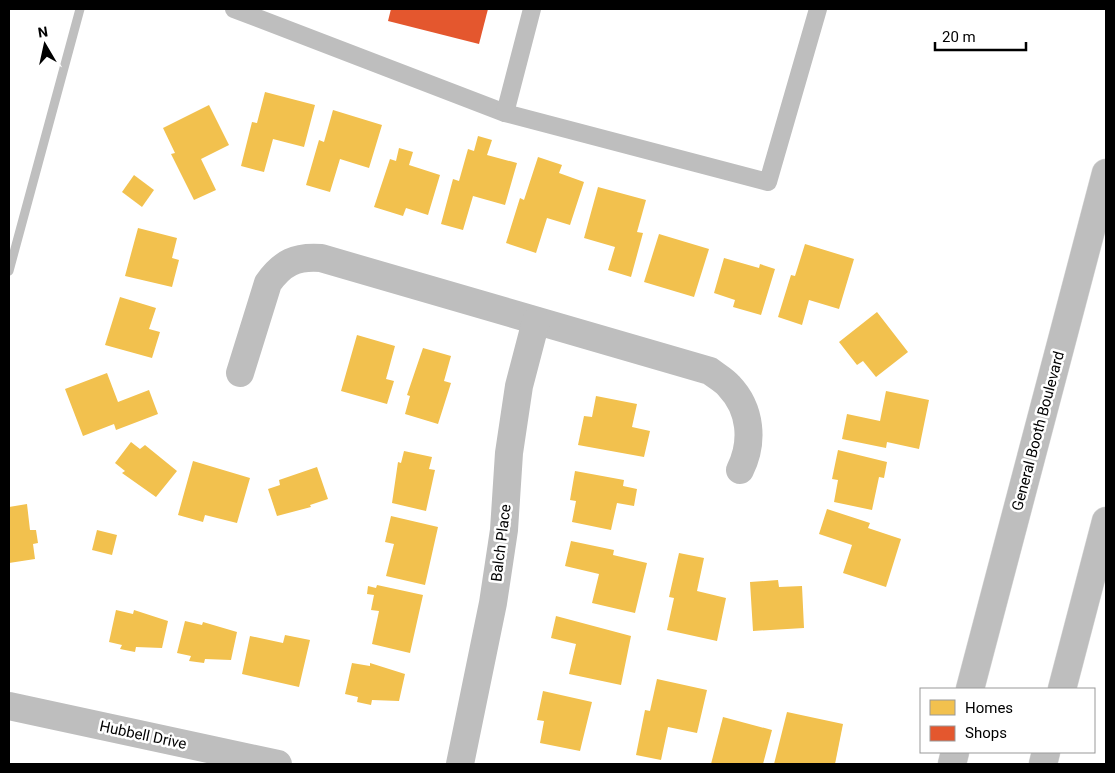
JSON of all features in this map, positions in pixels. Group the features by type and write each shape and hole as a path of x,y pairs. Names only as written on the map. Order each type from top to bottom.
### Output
{"main road":[{"name":"General Booth Boulevard","path":"970,688 1106,174"},
{"path":"240,373 268,283 277,271 289,262 310,257 330,261 710,372 728,385 742,404 749,426 749,444 740,470"},
{"name":"Balch Place","path":"460,764 493,603 504,530 509,452 519,386 536,321"},
{"path":"1062,688 1106,521"},
{"name":"Hubbell Drive","path":"9,706 278,764"}],"lane":[{"path":"234,9 505,113 768,182 818,9"},
{"path":"505,113 532,9"}],"building: Homes":[{"path":"265,92 315,105 304,147 273,139 264,172 241,166 252,122 257,123"},
{"path":"209,105 229,145 201,159 216,190 194,200 171,154 175,153 163,128"},
{"path":"333,110 382,125 369,168 340,159 330,192 306,185 319,140 324,142"},
{"path":"478,136 492,140 487,155 517,163 505,205 473,196 463,230 441,224 453,179 459,181 468,149 474,151"},
{"path":"399,148 413,152 409,165 440,175 428,215 406,208 403,216 374,207 390,159 396,161"},
{"path":"538,157 562,165 559,173 584,182 570,225 547,218 536,253 506,243 520,198 524,200"},
{"path":"134,175 154,190 142,207 122,192"},
{"path":"598,187 646,200 637,232 643,233 631,277 608,270 615,247 584,238"},
{"path":"138,228 177,238 172,258 179,260 172,287 125,276"},
{"path":"659,234 709,249 694,297 644,282"},
{"path":"805,244 854,259 839,309 809,300 802,325 778,317 791,275 795,276"},
{"path":"724,258 759,268 760,264 775,269 761,315 733,307 735,300 714,293"},
{"path":"120,297 156,308 149,329 160,332 152,358 105,345"},
{"path":"877,312 908,352 876,377 863,361 857,365 839,342"},
{"path":"357,335 395,346 386,379 394,381 387,404 341,391"},
{"path":"423,348 451,356 444,381 451,383 438,424 405,414 410,396 407,395"},
{"path":"107,373 118,402 149,390 158,414 116,430 114,424 83,436 65,389"},
{"path":"886,391 929,400 919,449 887,442 886,448 842,439 847,414 880,421"},
{"path":"596,396 637,404 632,427 650,431 644,457 578,445 584,416 592,417"},
{"path":"131,442 140,449 145,445 177,471 156,497 122,473 125,471 115,463"},
{"path":"838,450 887,462 884,478 879,477 872,510 834,502 838,480 832,479"},
{"path":"404,451 432,457 429,469 435,470 426,511 392,503 398,462 401,463"},
{"path":"193,461 250,478 237,523 205,515 203,522 178,515"},
{"path":"317,467 328,499 310,505 311,507 277,516 268,489 280,485 279,480"},
{"path":"575,471 624,480 623,486 637,489 634,506 617,503 611,530 572,522 576,501 570,500"},
{"path":"27,504 30,530 36,530 38,543 33,544 35,559 9,563 9,507"},
{"path":"827,509 870,523 868,528 901,539 886,587 843,573 852,545 819,534"},
{"path":"391,516 438,527 425,585 386,576 394,544 385,542"},
{"path":"97,530 117,535 112,555 92,550"},
{"path":"571,541 614,550 613,555 647,563 635,613 592,603 599,574 565,566"},
{"path":"679,553 704,558 697,591 726,598 717,641 667,630 674,598 669,597"},
{"path":"778,580 779,587 802,586 804,628 753,631 750,582"},
{"path":"377,585 423,595 410,653 372,644 379,611 371,610 374,595 367,594 368,586 376,588"},
{"path":"116,610 133,614 134,610 168,621 162,648 136,647 135,652 120,649 122,645 109,642"},
{"path":"556,616 631,636 621,685 569,674 576,644 551,638"},
{"path":"185,621 202,625 203,622 237,632 231,660 205,659 204,663 189,661 191,656 177,653"},
{"path":"285,635 310,640 299,687 242,674 250,636 283,643"},
{"path":"352,663 370,666 370,663 405,674 399,701 372,700 371,705 357,702 358,697 345,694"},
{"path":"657,679 707,690 697,733 668,727 661,760 636,755 645,710 650,711"},
{"path":"543,691 592,702 580,751 540,743 544,721 537,720"},
{"path":"787,712 843,724 835,764 774,764"},
{"path":"723,717 772,730 763,764 711,764"}],"building: Shops":[{"path":"391,9 488,9 479,44 388,21"}],"waterway":[{"path":"9,271 80,9"}]}
